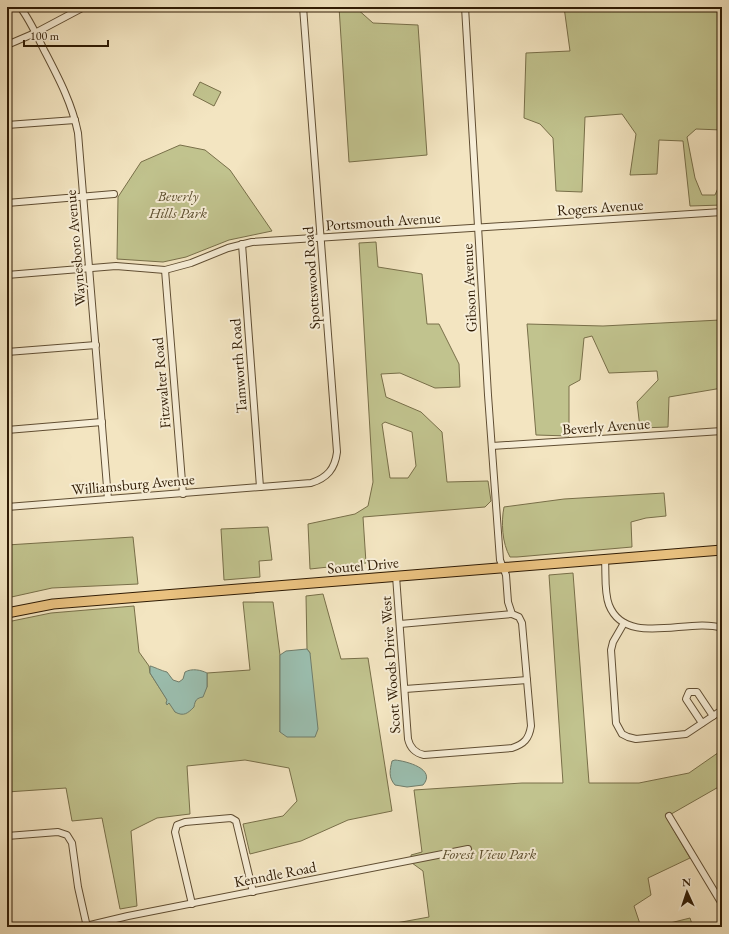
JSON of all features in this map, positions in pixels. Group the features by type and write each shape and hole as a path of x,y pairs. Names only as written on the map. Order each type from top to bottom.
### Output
{"main road":[{"name":"Soutel Drive","path":"7,613 53,604 722,550"}],"street":[{"name":"Waynesboro Avenue","path":"20,7 64,89 75,120 80,144 108,499"},
{"path":"7,45 35,33 84,7"},
{"name":"Spottswood Road","path":"260,487 311,483 318,480 329,474 336,461 337,452 303,7"},
{"name":"Gibson Avenue","path":"465,7 500,560 506,575 508,602 512,614"},
{"path":"7,125 75,120"},
{"path":"7,203 114,194"},
{"name":"Rogers Avenue","path":"479,228 722,212"},
{"name":"Portsmouth Avenue","path":"7,275 116,266 165,270 191,263 242,244 479,228"},
{"name":"Tamworth Road","path":"242,244 260,487"},
{"name":"Fitzwalter Road","path":"165,270 183,494"},
{"path":"7,352 96,345"},
{"path":"7,430 102,422"},
{"name":"Beverly Avenue","path":"492,446 722,431"},
{"name":"Williamsburg Avenue","path":"7,507 260,487"},
{"path":"605,560 610,606 618,618 624,623 632,627 645,629 706,624 722,628"},
{"name":"Scott Woods Drive West","path":"396,576 408,739 413,750 424,755 512,748 526,741 530,726 527,680"},
{"path":"400,624 512,614 519,617 522,623 527,680 405,689"},
{"path":"624,623 613,642 611,650 616,723 622,734 636,739 680,736 686,734 722,710"},
{"path":"702,723 686,699 689,692 696,692 713,716"},
{"path":"669,816 722,904"},
{"path":"192,904 174,832 177,826 185,822 231,818 236,821 253,892"},
{"path":"7,836 58,832 67,835 72,843 78,887 86,927"},
{"name":"Kenndle Road","path":"86,927 128,916 468,849"}],"green space":[{"path":"339,7 355,7 373,23 418,25 427,155 349,162"},
{"path":"564,7 717,7 722,9 722,130 696,129 687,137 695,178 702,195 715,195 722,179 722,205 690,206 683,141 659,140 657,174 630,175 636,134 622,114 585,117 582,192 556,191 553,138 540,124 524,118 526,53 570,51"},
{"path":"200,82 221,92 214,106 193,95"},
{"name":"Beverly Hills Park","path":"180,145 205,150 230,170 272,231 229,240 186,257 163,262 117,259 118,197 141,162"},
{"path":"376,242 378,267 422,274 427,324 439,324 459,364 460,387 435,388 400,373 381,374 386,397 421,412 442,432 447,482 488,481 491,501 485,507 363,517 366,563 310,569 308,524 355,514 368,506 373,482 359,243","holes":["385,422 412,432 416,466 408,478 390,478 382,424"]},
{"path":"722,305 722,388 669,397 668,427 640,428 637,402 658,380 657,371 609,373 592,336 584,338 580,380 569,386 569,436 536,435 527,324 603,326 720,320"},
{"path":"664,493 666,516 646,518 631,522 632,547 517,557 510,557 507,551 503,532 504,507 564,499"},
{"path":"268,527 272,560 259,561 260,577 224,580 221,529"},
{"path":"133,537 138,584 52,588 7,598 7,545"},
{"name":"Forest View Park","path":"573,573 589,783 639,783 689,773 722,750 722,785 666,817 690,858 648,878 651,895 634,906 641,927 374,927 429,917 423,871 412,863 411,855 422,852 414,790 522,783 563,783 549,575"},
{"path":"323,594 341,659 368,658 392,811 348,820 301,841 250,854 243,824 283,816 297,801 289,768 245,760 187,766 190,814 157,818 131,831 137,906 120,909 102,818 72,821 66,788 7,792 7,624 12,621 51,613 134,606 139,652 149,666 150,673 168,701 166,703 172,704 175,712 195,701 207,687 207,673 250,670 243,602 273,602 280,655 280,732 310,653 307,649 306,596"},
{"path":"690,918 693,927 654,927"}],"shaded area":[{"path":"307,649 310,653 318,729 315,737 287,737 280,732 280,655 286,651"},
{"path":"150,666 167,672 173,680 179,682 183,679 185,672 191,670 207,673 207,687 203,697 197,700 194,707 188,713 181,714 175,712 169,703 167,705 167,700 150,673"},
{"path":"395,760 412,764 423,770 426,774 426,779 423,785 407,787 395,785 391,779 390,773 392,761"}]}
